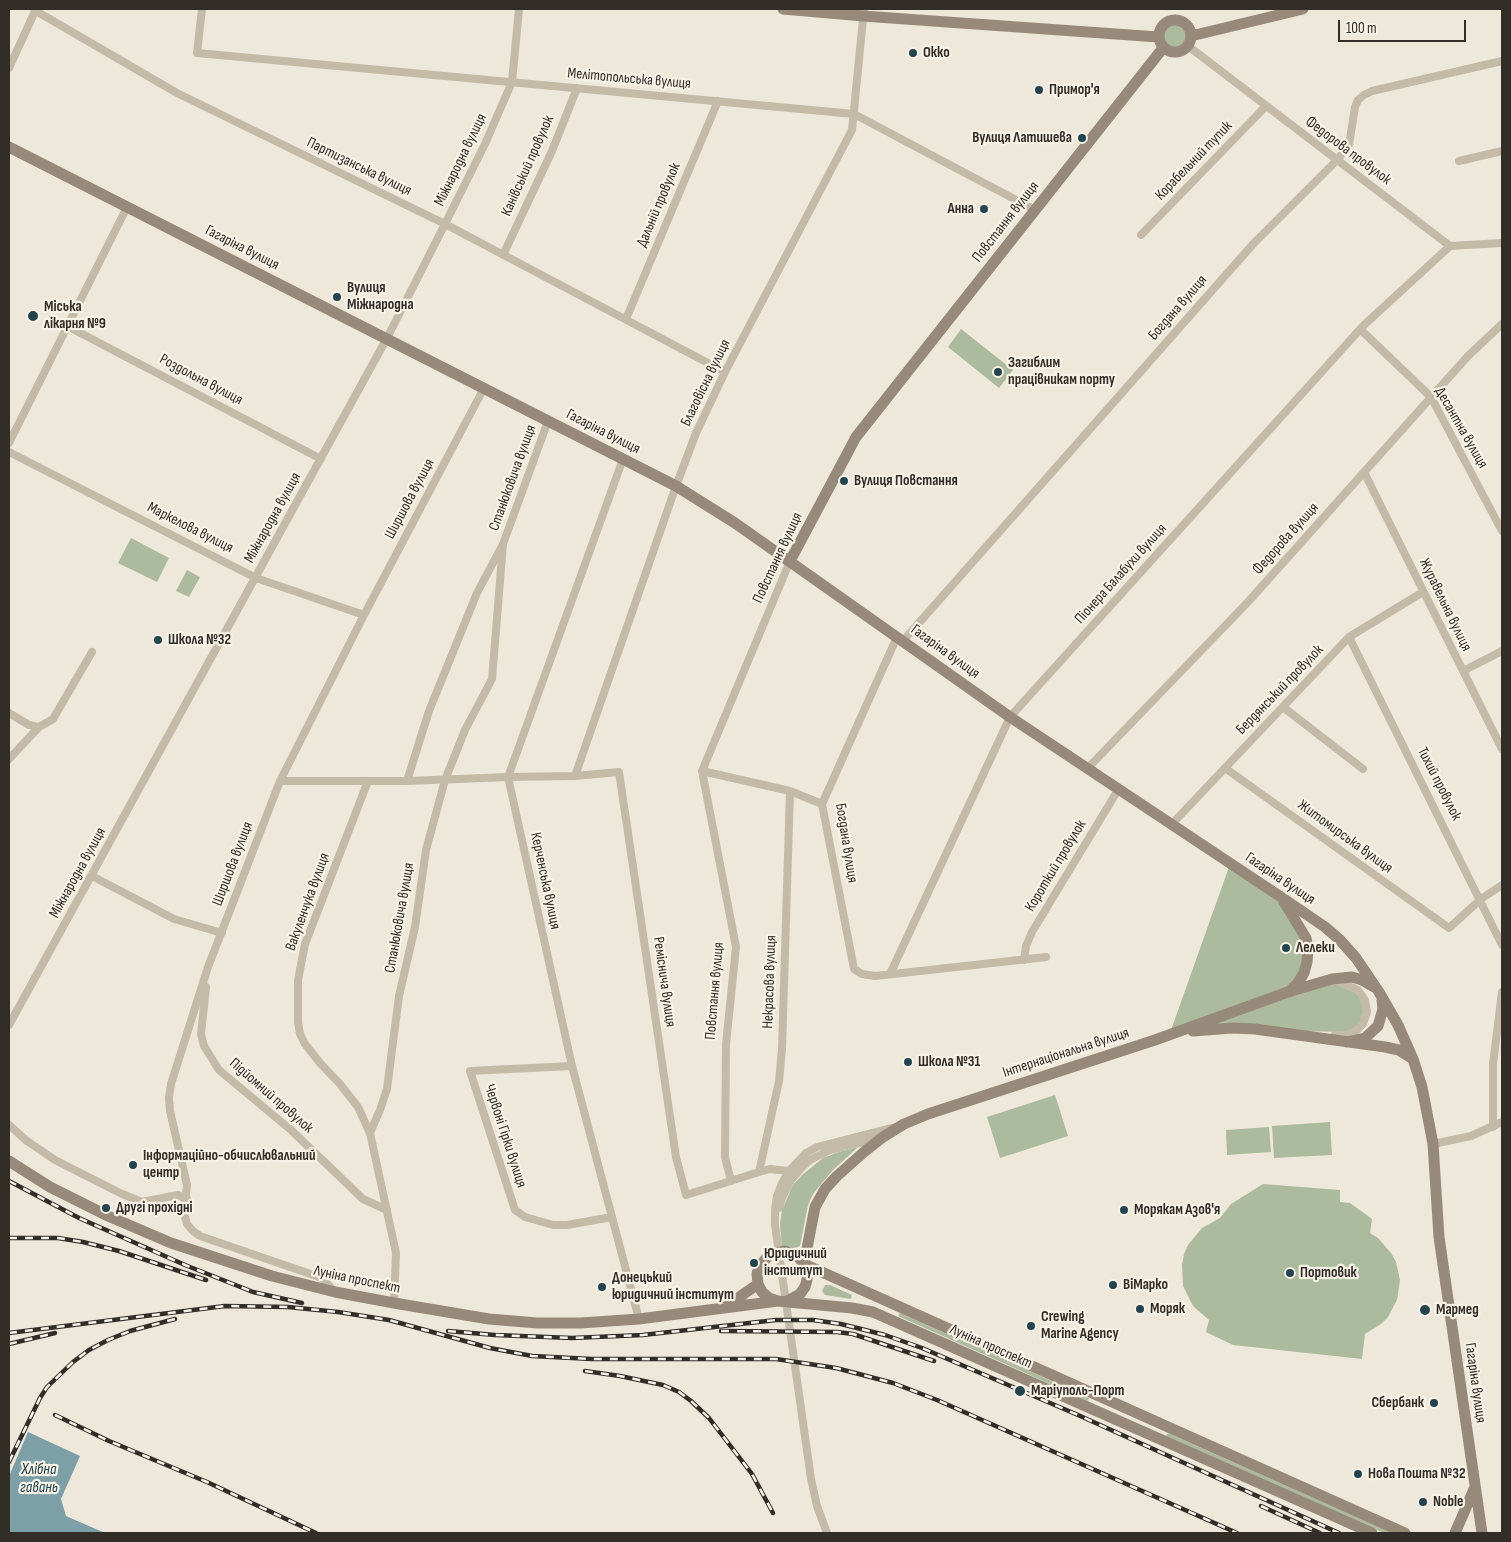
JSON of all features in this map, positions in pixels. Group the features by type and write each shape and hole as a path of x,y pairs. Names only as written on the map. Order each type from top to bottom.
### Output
{"street":[{"name":"Мелітопольська вулиця","path":"202,9 197,53 854,114 1035,210"},
{"name":"Міжнародна вулиця","path":"9,1025 387,338 445,224 485,144 512,82 519,9"},
{"path":"783,9 863,12 1161,42"},
{"path":"1167,9 1170,20"},
{"path":"1190,41 1187,24 1170,20 1160,30 1161,42 1169,52 1176,53 1182,51 1190,41 1303,9"},
{"path":"9,68 36,10"},
{"name":"Партизанська вулиця","path":"36,10 177,93 445,224 725,372"},
{"name":"Благовісна вулиця","path":"575,776 696,433 725,372 852,130 863,12"},
{"name":"Федорова провулок","path":"1190,41 1266,106 1450,246"},
{"name":"Повстання вулиця","path":"731,1180 725,1157 726,1044 736,947 702,770 790,561 856,437 1035,210 1161,42"},
{"name":"Богдана вулиця","path":"890,974 875,976 862,974 854,968 822,804 900,639 1254,243 1337,160 1349,145 1358,100 1364,94 1502,61"},
{"name":"Канівський провулок","path":"503,254 552,150 577,88"},
{"name":"Дальній провулок","path":"626,320 718,101"},
{"name":"Корабельний тупик","path":"1141,235 1266,106"},
{"name":"Гагаріна вулиця","path":"9,147 676,486 735,522 1010,717 1281,897 1325,927 1340,940 1356,958 1398,1025 1414,1059 1422,1087 1433,1144 1439,1237 1482,1533"},
{"path":"1459,161 1502,151"},
{"path":"9,442 127,207"},
{"path":"1450,246 1502,243"},
{"name":"Піонера Балабухи вулиця","path":"890,974 1010,717 1360,329 1450,246"},
{"name":"Федорова вулиця","path":"1087,769 1247,603 1468,356 1502,324"},
{"name":"Роздольна вулиця","path":"67,326 321,459"},
{"name":"Десантна вулиця","path":"1360,329 1431,397 1502,531"},
{"name":"Ширшова вулиця","path":"335,1292 322,1278 200,1236 192,1231 185,1219 184,1208 187,1185 170,1111 171,1084 208,967 280,781 364,615 484,388"},
{"name":"Станюковича вулиця","path":"407,782 432,703 477,593 503,544 548,421"},
{"name":"Маркелова вулиця","path":"9,452 256,578 364,615"},
{"path":"508,777 623,459"},
{"name":"Журавельна вулиця","path":"1364,472 1502,749"},
{"name":"Станюковича вулиця","path":"370,1133 387,1089 399,996 415,927 426,850 446,780 465,730 492,679 503,544"},
{"name":"Бердянський провулок","path":"1171,825 1350,637 1423,592"},
{"name":"Тихий провулок","path":"1350,637 1481,899 1502,945"},
{"path":"1463,671 1502,651"},
{"path":"9,759 39,727 53,719 92,652"},
{"path":"1283,707 1363,769"},
{"path":"9,713 29,725 39,727"},
{"name":"Житомирська вулиця","path":"1225,768 1449,928 1481,899"},
{"path":"702,770 790,791 822,804"},
{"name":"Реміснича вулиця","path":"575,776 620,772 676,1157 686,1195 731,1180"},
{"path":"280,781 407,782 575,776"},
{"name":"Керченська вулиця","path":"508,777 572,1066 639,1319"},
{"name":"Вакуленчука вулиця","path":"368,781 305,944 298,980 298,1022 300,1034 305,1044 358,1108 370,1133"},
{"name":"Короткий провулок","path":"1024,960 1026,946 1032,932 1118,790"},
{"name":"Некрасова вулиця","path":"759,1172 779,1081 782,1049 790,791"},
{"path":"92,876 174,919 222,933"},
{"path":"1481,899 1502,885"},
{"path":"1281,897 1306,938 1308,950 1308,962 1304,973 1297,984 1288,992"},
{"path":"890,974 1046,957"},
{"name":"Підйомний провулок","path":"208,967 201,1034 204,1046 219,1070 291,1130 363,1199 387,1210"},
{"path":"1155,1040 1288,992 1332,979 1352,977 1362,980 1379,992 1383,1009 1378,1026 1365,1038 1347,1042"},
{"path":"1295,1035 1349,1034 1360,1028 1363,1024 1367,1012 1366,1000 1353,987 1332,979"},
{"path":"1493,1127 1495,1044 1502,992"},
{"path":"1155,1040 1206,1029 1255,1029 1392,1048 1414,1059"},
{"name":"Інтернаціональна вулиця","path":"804,1264 815,1207 825,1189 850,1163 883,1137 904,1124 936,1111 1155,1040"},
{"name":"Червоні Гірки вулиця","path":"572,1066 470,1071 515,1210 525,1217 553,1225 567,1225 612,1217"},
{"path":"1433,1144 1470,1136 1502,1122"},
{"path":"827,1533 817,1506 811,1479 775,1225 777,1196 789,1171 806,1153 828,1143 904,1124"},
{"path":"9,1125 27,1141 56,1160 127,1196 142,1202 178,1195 186,1199"},
{"path":"370,1133 396,1253 394,1303"},
{"path":"775,1225 782,1198 788,1186 797,1173 810,1160 830,1150 883,1137"},
{"name":"Луніна проспект","path":"9,1161 50,1187 103,1214 171,1243 272,1276 335,1292 394,1303 489,1318 537,1323 581,1323 639,1319 782,1301 863,1309 883,1315 1372,1533"},
{"path":"731,1180 770,1170 789,1171"},
{"path":"792,1253 808,1244"},
{"path":"784,1251 792,1253 804,1264 807,1280 800,1294 782,1301 769,1298 762,1292 758,1284 757,1274 763,1260 769,1255 784,1251"},
{"name":"Луніна проспект","path":"804,1264 1405,1533"},
{"name":"Луніна проспект","path":"723,1308 758,1284"},
{"path":"1455,1533 1475,1487"}],"green space":[{"path":"1171,25 1179,25 1186,32 1186,40 1179,47 1171,47 1164,40 1164,32"},
{"path":"961,329 1013,370 999,388 948,347"},
{"path":"131,538 169,558 157,582 118,563"},
{"path":"187,570 200,577 189,597 176,591"},
{"path":"1229,867 1278,899 1302,938 1304,950 1300,972 1286,989 1171,1030"},
{"path":"1332,983 1356,993 1362,1001 1364,1012 1361,1022 1353,1029 1343,1032 1207,1026 1289,996"},
{"path":"1055,1095 1068,1136 1000,1158 987,1117"},
{"path":"1330,1122 1332,1155 1274,1158 1272,1126"},
{"path":"1269,1127 1271,1152 1227,1155 1226,1130"},
{"path":"858,1147 832,1171 813,1194 808,1205 800,1246 791,1250 782,1248 780,1224 782,1210 793,1185 823,1158"},
{"name":"Портовик","path":"1263,1184 1340,1190 1340,1202 1350,1203 1372,1219 1370,1233 1378,1238 1391,1253 1396,1262 1400,1280 1397,1300 1388,1317 1365,1334 1362,1359 1233,1345 1206,1332 1209,1320 1193,1306 1183,1286 1182,1265 1184,1254 1188,1245 1202,1228 1220,1218 1231,1204"},
{"path":"825,1285 830,1285 852,1295 851,1299 825,1295 822,1291"},
{"path":"900,1313 1089,1398 1088,1401 898,1316"},
{"path":"1168,1433 1392,1533 1384,1533 1166,1436"}],"water":[{"name":"Хлібна гавань","path":"28,1432 80,1456 61,1499 66,1516 105,1533 9,1533 9,1476"}],"railway":[{"path":"9,1181 79,1218 185,1265 253,1292 302,1303"},
{"path":"9,1238 58,1238 83,1242 119,1251 206,1280"},
{"path":"9,1333 225,1306 288,1307 389,1320 490,1348 532,1356 592,1359 776,1359 836,1368 893,1383 937,1400 1237,1533"},
{"path":"9,1462 47,1387 73,1362 89,1350 108,1340 130,1331 175,1319"},
{"path":"448,1331 572,1338 643,1335 776,1320 813,1320 841,1324 885,1335 922,1348 1078,1415 1339,1533"},
{"path":"721,1331 837,1332 853,1334 934,1361"},
{"path":"9,1344 55,1333"},
{"path":"585,1371 663,1385 679,1392 691,1401 709,1418 752,1474 773,1513"},
{"path":"55,1415 109,1441 207,1482 316,1533"},
{"path":"1261,1506 1320,1533"}],"place":[{"name":"Окко","path":"913,53"},
{"name":"Примор'я","path":"1039,90"},
{"name":"Вулиця Латишева","path":"1082,138"},
{"name":"Анна","path":"984,209"},
{"name":"Вулиця Міжнародна","path":"337,297"},
{"name":"Міська лікарня №9","path":"33,316"},
{"name":"Загиблим працівникам порту","path":"998,372"},
{"name":"Вулиця Повстання","path":"844,481"},
{"name":"Школа №32","path":"158,640"},
{"name":"Лелеки","path":"1286,948"},
{"name":"Школа №31","path":"908,1062"},
{"name":"Інформаційно-обчислювальний центр","path":"133,1165"},
{"name":"Другі прохідні","path":"106,1208"},
{"name":"Морякам Азов'я","path":"1124,1210"},
{"name":"Юридичний інститут","path":"754,1263"},
{"name":"Портовик","path":"1290,1273"},
{"name":"ВіМарко","path":"1113,1285"},
{"name":"Донецький юридичний інститут","path":"602,1287"},
{"name":"Моряк","path":"1140,1309"},
{"name":"Мармед","path":"1425,1310"},
{"name":"Crewing Marine Agency","path":"1031,1326"},
{"name":"Маріуполь-Порт","path":"1020,1391"},
{"name":"Сбербанк","path":"1434,1403"},
{"name":"Нова Пошта №32","path":"1358,1474"},
{"name":"Noble","path":"1423,1502"}]}
